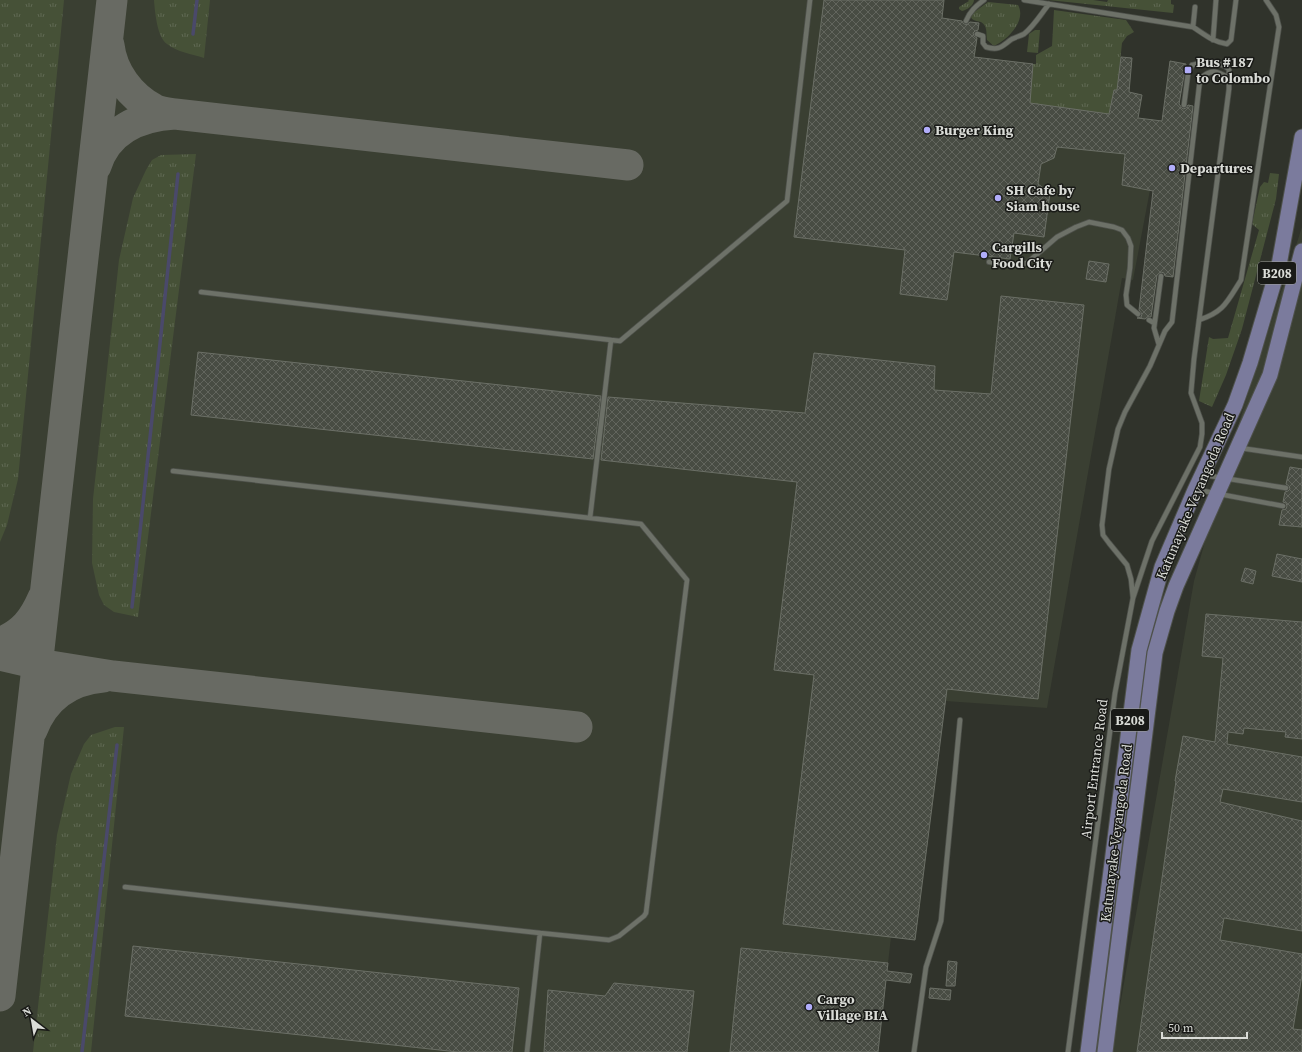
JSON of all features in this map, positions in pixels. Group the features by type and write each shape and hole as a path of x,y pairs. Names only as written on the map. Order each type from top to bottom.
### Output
{"main road":[{"name":"Katunayake-Veyangoda Road","path":"1088,1052 1139,650 1162,567 1195,490 1235,405 1250,363 1281,257 1302,136"},
{"name":"Katunayake-Veyangoda Road","path":"1105,1052 1155,654 1176,586 1270,375 1302,251"}],"lane":[{"path":"201,292 620,341 787,201 810,0"},
{"path":"966,21 974,7 984,0"},
{"path":"1024,0 1193,27 1213,40 1227,44 1232,40 1236,0"},
{"path":"1213,40 1216,0"},
{"path":"1199,320 1212,316 1222,308 1241,280 1279,27 1276,15 1266,0"},
{"path":"977,34 983,36 983,44 986,47 999,48 1005,46 1012,39 1023,34 1036,21 1049,4"},
{"path":"1193,27 1195,7"},
{"path":"1133,598 1152,541 1200,447 1202,423 1191,393 1228,89 1229,69 1220,62 1208,61 1192,65 1188,74 1184,105"},
{"name":"Airport Entrance Road","path":"1068,1052 1114,693 1133,598 1131,579 1127,565 1103,535 1102,525 1109,469 1118,429 1125,412 1150,366 1165,331 1172,322 1200,79 1206,72 1218,72 1229,78"},
{"path":"989,262 1027,263 1057,237 1089,222 1122,230 1128,238 1131,246 1130,268 1126,295 1127,305 1138,314"},
{"path":"1159,345 1154,323 1161,276"},
{"path":"1149,320 1154,323"},
{"path":"590,518 611,340"},
{"path":"1238,448 1302,457"},
{"path":"125,887 609,940 619,936 644,916 646,912 687,580 641,524 174,471"},
{"path":"1202,475 1286,488"},
{"path":"1195,490 1283,506"},
{"path":"914,1052 926,967 941,921 960,720"},
{"path":"527,1052 540,933"}],"shaded area":[{"path":"0,0 944,0 942,18 979,23 975,57 1033,64 1109,114 1114,90 1142,95 1138,118 1150,190 1133,280 1122,278 1047,708 945,701 915,940 891,937 878,1052 0,1052"},
{"path":"1302,227 1302,1052 1112,1052 1194,581 1245,403"}],"green space":[{"path":"0,0 64,0 18,479 7,525 0,542"},
{"path":"154,0 210,0 204,58 175,49 164,41 157,24"},
{"path":"968,0 974,0 972,5 962,11 959,9 959,7 969,1"},
{"path":"1048,0 1093,0 1107,2 1108,0 1171,0 1171,4 1174,5 1173,13"},
{"path":"988,2 1018,5 1020,11 1018,23 1010,35 994,46 987,40 985,26 981,22 973,20 971,17 973,13"},
{"path":"1054,10 1126,20 1134,32 1127,36 1122,43 1117,91 1114,90 1109,114 1030,103 1033,64 1036,64 1036,55 1052,46"},
{"path":"1035,30 1040,30 1038,53 1027,52 1029,34"},
{"path":"196,154 138,617 114,612 104,605 99,595 92,563 93,499 119,260 133,198 152,160 161,155"},
{"path":"1270,173 1279,174 1276,199 1242,329 1226,375 1212,407 1199,401 1209,337 1213,339 1228,338 1259,230 1252,224 1260,187 1264,182 1268,183"},
{"path":"115,727 124,727 91,1052 33,1052 57,835 71,774 84,744 91,735"}],"building":[{"path":"824,0 944,0 942,18 962,21 966,25 970,22 979,23 978,30 973,33 977,38 974,57 1033,64 1030,103 1109,114 1114,90 1117,90 1121,57 1132,58 1129,92 1142,95 1138,118 1162,121 1170,61 1186,64 1179,104 1183,109 1188,105 1193,106 1173,277 1165,276 1164,273 1161,272 1157,275 1151,317 1145,319 1137,318 1141,317 1142,314 1139,310 1153,191 1122,185 1125,154 1057,147 1054,158 1041,164 1038,184 1050,193 1044,237 1014,233 1010,259 954,252 947,300 900,294 905,250 794,237"},
{"path":"1089,261 1109,264 1106,282 1086,279"},
{"path":"1001,296 1084,305 1038,699 947,689 915,940 783,924 814,675 774,670 797,482 601,460 608,397 805,413 814,353 935,366 934,390 991,394"},
{"path":"198,352 601,396 593,459 191,415"},
{"path":"1290,467 1302,469 1302,527 1279,525 1282,510 1286,509 1287,506 1286,503 1283,502 1285,492 1290,489 1286,484"},
{"path":"1277,554 1302,559 1302,582 1272,576"},
{"path":"1245,568 1256,571 1253,584 1241,581"},
{"path":"1206,614 1302,622 1302,739 1285,737 1286,732 1244,728 1243,734 1228,732 1227,744 1302,757 1302,802 1223,789 1220,802 1302,821 1302,931 1224,918 1220,940 1302,954 1302,975 1293,1029 1302,1030 1302,1052 1137,1052 1175,781 1183,736 1215,742 1223,658 1202,656"},
{"path":"133,946 519,988 512,1052 458,1052 125,1016"},
{"name":"Cargo Village BIA","path":"741,948 888,963 887,971 912,974 910,983 886,980 878,1052 730,1052"},
{"path":"948,961 957,962 955,986 946,986"},
{"path":"614,983 694,991 687,1052 544,1052 548,990 605,996"},
{"path":"930,988 951,990 950,1000 929,998"}],"waterway":[{"path":"193,34 197,0"},
{"path":"132,607 178,174"},
{"path":"82,1052 117,745"}],"taxiway":[{"path":"0,996 112,0"},
{"path":"109,45 118,74 130,90 145,104 154,109 175,114"},
{"path":"96,166 108,143 126,127 149,118 175,114 628,165"},
{"path":"0,643 15,635 31,620 43,598"},
{"path":"0,655 38,664 113,676 577,727"},
{"path":"32,730 43,709 59,693 79,682 103,677"}],"place":[{"name":"Bus #187 to Colombo","path":"1188,70"},
{"name":"Burger King","path":"927,130"},
{"name":"Departures","path":"1172,168"},
{"name":"SH Cafe by Siam house","path":"998,198"},
{"name":"Cargills Food City","path":"984,255"},
{"name":"Cargo Village BIA","path":"809,1007"}]}
